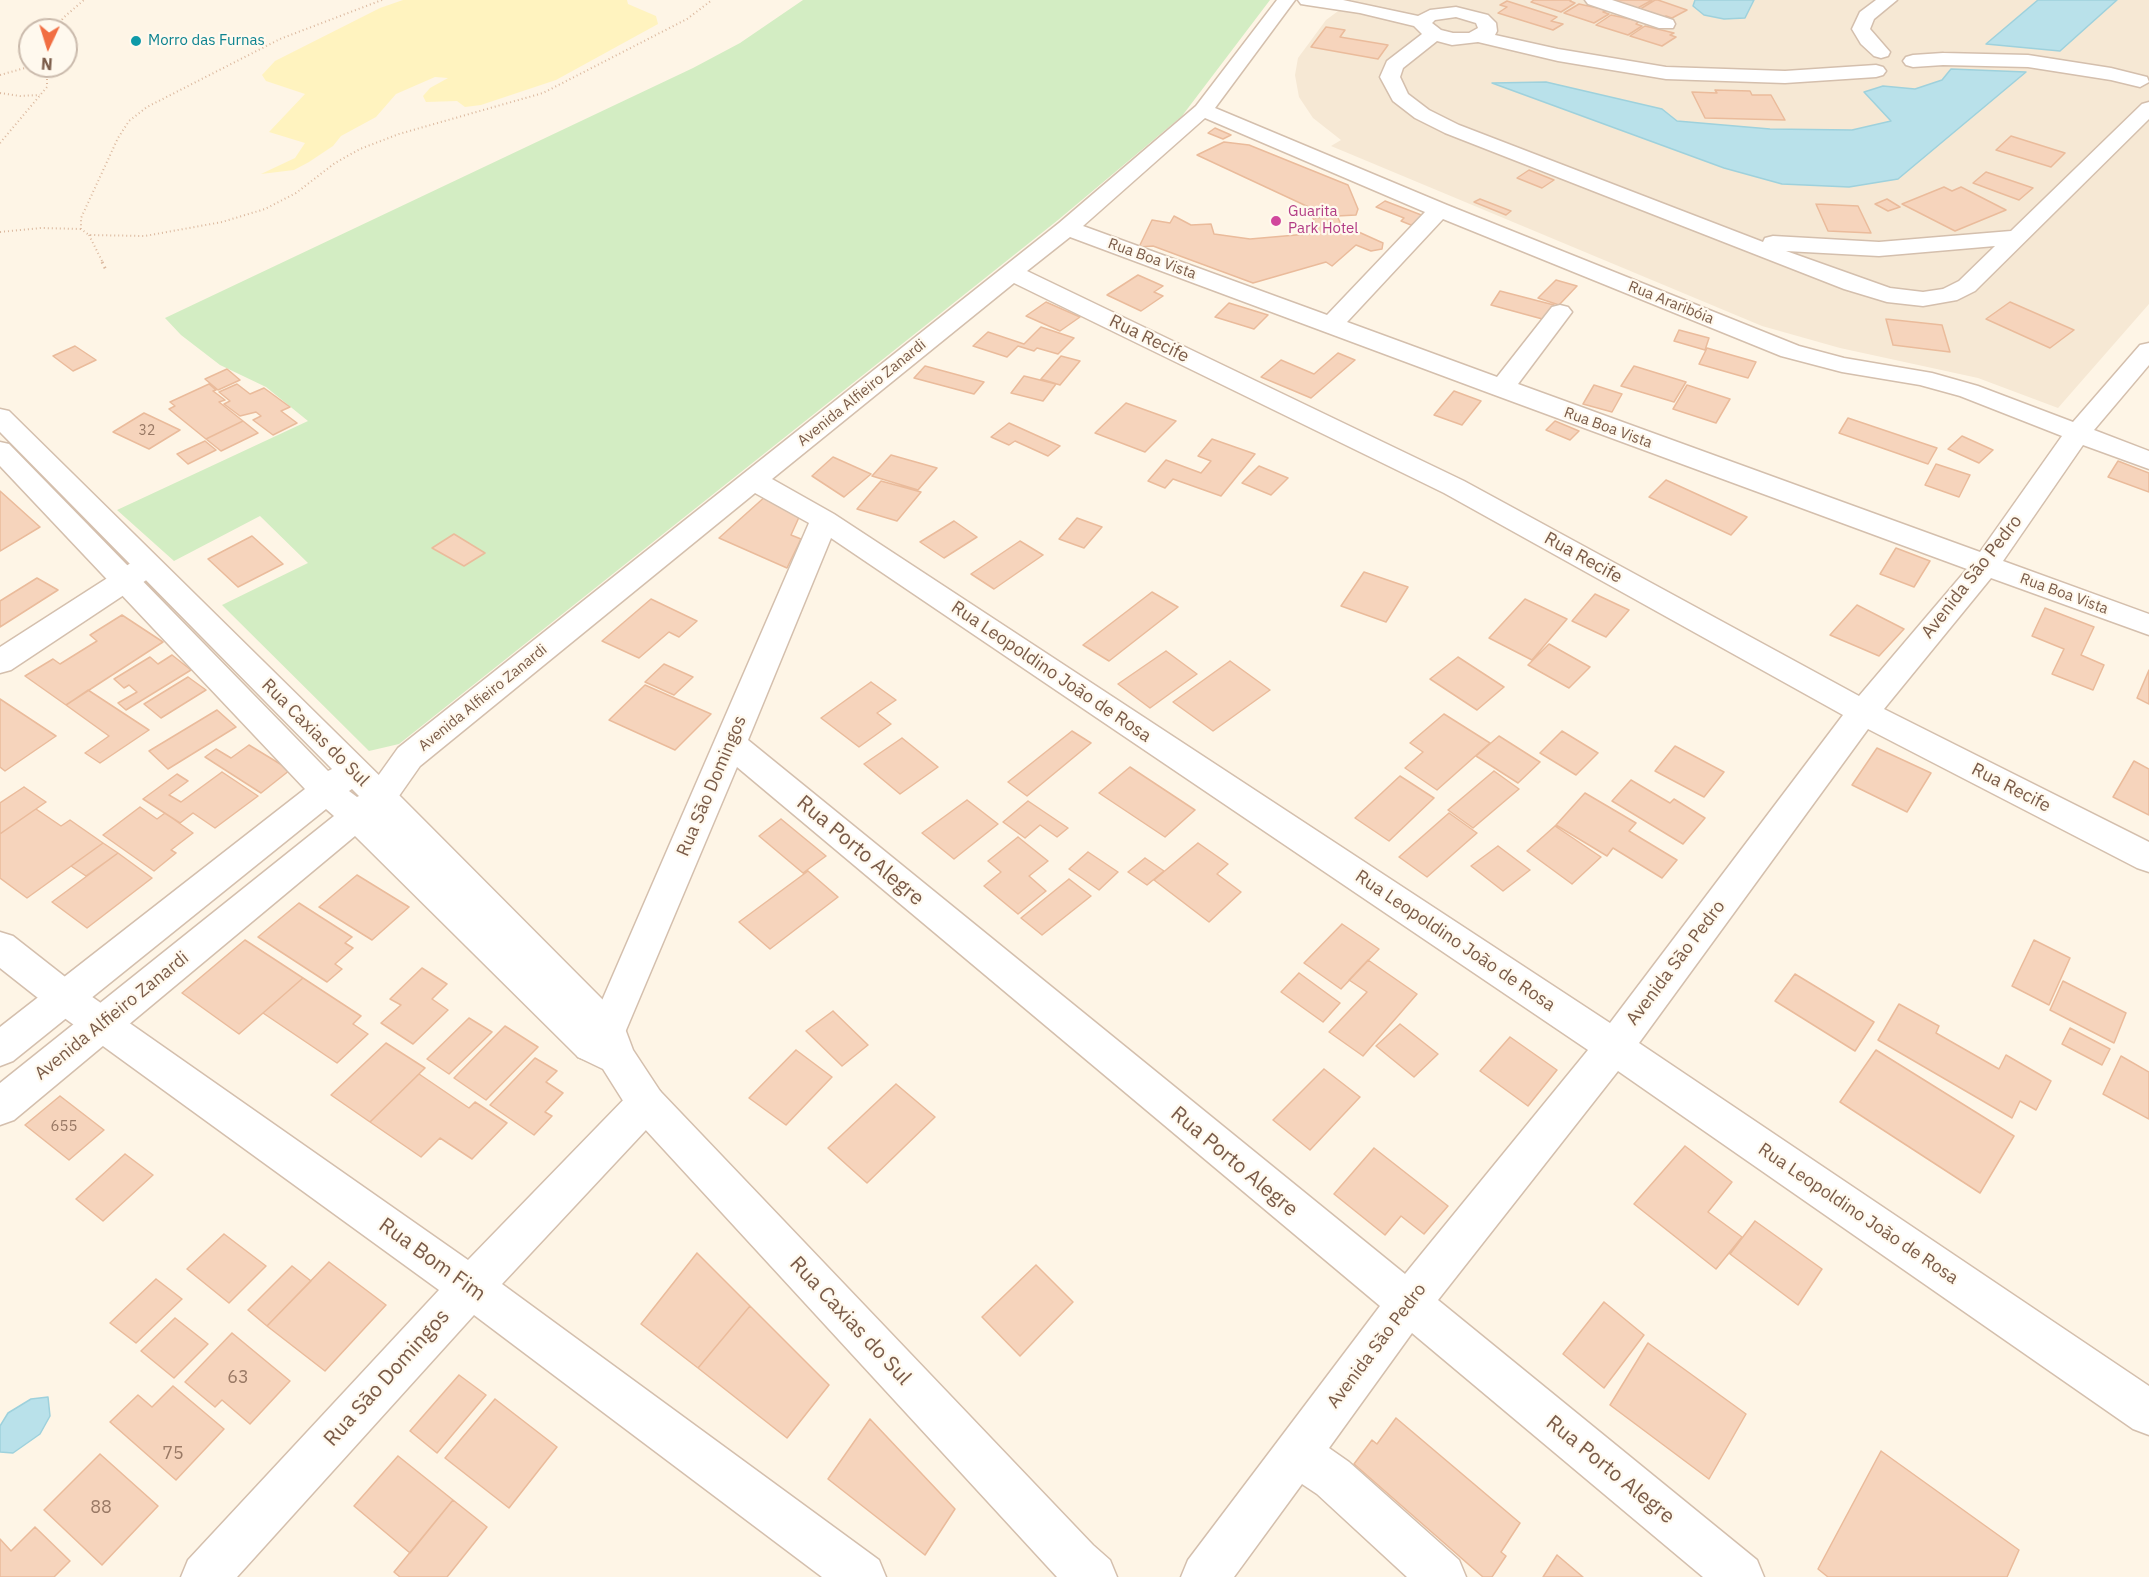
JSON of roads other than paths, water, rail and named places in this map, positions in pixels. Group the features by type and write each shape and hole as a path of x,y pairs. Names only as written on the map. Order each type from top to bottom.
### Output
{"street":[{"name":"Avenida Alfieiro Zanardi","path":"0,1107 368,806 409,757 1067,228 1203,110 1286,0"},
{"path":"1307,0 1431,23 1466,13 1482,19 1484,32"},
{"path":"1386,0 1462,39 1484,32 1558,55 1666,73 1785,76 1890,68 1943,59 2028,61 2111,74 2146,84"},
{"path":"1594,0 1666,24"},
{"path":"1881,52 1868,40 1861,29 1866,16 1888,0"},
{"path":"1431,23 1394,65 1390,78 1400,97 1422,114 1452,129 1852,284 1887,295 1923,299 1949,296 1967,286 2149,108"},
{"path":"1881,52 1899,54 1890,68 1868,54 1881,52"},
{"name":"Rua Araribóia","path":"1203,110 1439,210 1790,351 1842,364 1923,378 1969,391 2149,461"},
{"path":"1330,326 1439,210"},
{"name":"Rua Boa Vista","path":"1067,228 1985,566 2149,624"},
{"path":"1738,240 1879,249 2017,237"},
{"name":"Rua Recife","path":"1010,272 1454,487 1863,712 2149,858"},
{"path":"1501,388 1560,312"},
{"name":"Avenida São Pedro","path":"1205,1577 1407,1305 1614,1047 1863,712 1985,566 2078,432 2149,350"},
{"name":"Rua Caxias do Sul","path":"0,417 136,573 339,780 368,806 605,1044 646,1103 1079,1572"},
{"name":"Rua Caxias do Sul","path":"0,450 136,573"},
{"name":"Rua Leopoldino João de Rosa","path":"754,481 824,520 1614,1047 2149,1413"},
{"name":"Rua São Domingos","path":"605,1044 824,520"},
{"path":"0,662 136,573"},
{"name":"Rua Porto Alegre","path":"731,744 1407,1305 1740,1577"},
{"name":"Avenida Alfieiro Zanardi","path":"0,1049 339,780 409,757"},
{"name":"Rua Bom Fim","path":"0,947 65,998 104,1023 471,1287 862,1577"},
{"name":"Rua São Domingos","path":"206,1577 471,1287 646,1103"},
{"path":"1297,1454 1333,1478 1442,1577"}],"water":[{"path":"1695,0 1754,0 1745,18 1724,19 1704,15 1693,6"},
{"path":"2038,0 2117,0 2060,51 1986,44"},
{"path":"1951,69 2026,72 1898,179 1849,187 1782,184 1724,168 1492,83 1546,82 1662,109 1677,121 1770,129 1852,130 1891,121 1864,92 1883,86 1915,89 1942,80"},
{"path":"48,1397 50,1416 40,1434 13,1453 0,1452 0,1426 8,1413 31,1399"}],"place":[{"name":"Morro das Furnas","path":"136,41"},
{"name":"Guarita Park Hotel","path":"1276,221"}]}
